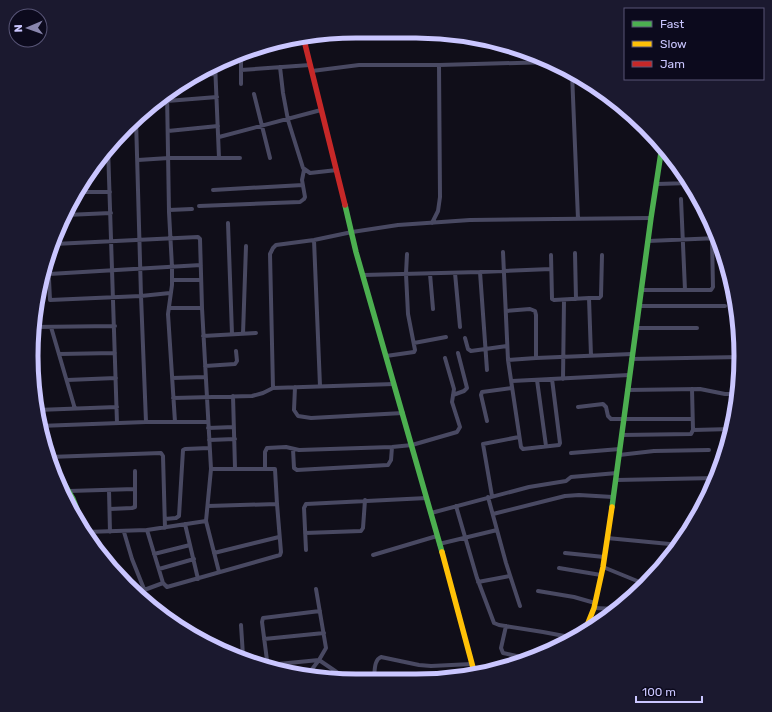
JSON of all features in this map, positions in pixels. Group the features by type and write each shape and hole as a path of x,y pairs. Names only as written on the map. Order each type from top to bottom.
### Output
{"main road":[{"path":"305,42 363,275 427,498 473,669"},
{"path":"588,623 594,606 604,557 651,218 663,156"},
{"path":"62,477 77,508"}],"street":[{"path":"241,60 241,84"},
{"path":"241,70 280,67 311,68 360,65 539,62"},
{"path":"432,223 438,211 440,197 439,65"},
{"path":"199,206 300,202 304,199 302,178 304,170 288,120 280,67"},
{"path":"209,74 215,74 219,158"},
{"path":"572,79 578,219"},
{"path":"254,94 270,158"},
{"path":"175,422 169,308 172,267 169,210 167,101 217,97"},
{"path":"219,137 322,110"},
{"path":"136,126 146,422"},
{"path":"168,131 218,126"},
{"path":"108,157 117,423"},
{"path":"138,160 169,158 240,158"},
{"path":"304,170 310,173 337,170"},
{"path":"657,184 682,183"},
{"path":"213,190 303,185"},
{"path":"84,192 110,192"},
{"path":"681,199 685,290"},
{"path":"169,210 192,209"},
{"path":"71,215 111,213"},
{"path":"273,388 270,254 276,245 314,240 393,225 470,220 651,218"},
{"path":"228,223 232,334"},
{"path":"59,244 199,238 210,469 206,521 219,572"},
{"path":"648,241 711,238"},
{"path":"314,240 320,386"},
{"path":"642,290 713,289 712,240"},
{"path":"243,334 246,246"},
{"path":"503,252 508,360 519,437 521,447 523,449 559,445 560,441 552,379"},
{"path":"575,253 576,299"},
{"path":"386,356 414,352 415,350 408,314 406,274 407,254"},
{"path":"551,255 551,297 554,300 598,298 601,296 602,255"},
{"path":"170,293 141,296 50,300 49,274 201,266"},
{"path":"363,275 551,269"},
{"path":"480,272 487,370"},
{"path":"455,273 460,327"},
{"path":"430,274 433,308"},
{"path":"172,280 201,280"},
{"path":"589,298 591,356"},
{"path":"563,379 564,300"},
{"path":"639,306 725,306"},
{"path":"169,308 202,308"},
{"path":"506,311 530,309 535,311 536,358"},
{"path":"40,327 115,326"},
{"path":"51,327 75,409"},
{"path":"636,328 698,328"},
{"path":"203,336 256,333"},
{"path":"414,343 446,338"},
{"path":"465,338 469,350 508,346"},
{"path":"205,366 235,364 237,362 236,351"},
{"path":"59,354 115,353"},
{"path":"454,395 464,391 467,388 458,353"},
{"path":"508,360 591,356 734,357"},
{"path":"265,468 265,452 267,448 286,447 299,450 392,447 412,445 459,431 460,427 452,400 454,395 453,387 445,358"},
{"path":"512,381 629,376"},
{"path":"172,378 205,377"},
{"path":"67,380 116,378"},
{"path":"537,380 546,446"},
{"path":"173,398 256,395 273,388 394,384"},
{"path":"295,387 294,410 298,416 312,418 403,413"},
{"path":"486,421 481,395 482,392 512,388"},
{"path":"622,435 691,434 693,430 692,389"},
{"path":"627,390 703,389 731,394"},
{"path":"233,396 235,468"},
{"path":"578,407 604,404 610,419 692,419"},
{"path":"43,410 117,407"},
{"path":"46,426 146,422 208,422"},
{"path":"208,428 234,427"},
{"path":"693,430 725,429"},
{"path":"519,437 484,443 482,445 493,514 520,606"},
{"path":"209,440 234,439"},
{"path":"293,449 294,467 297,470 388,465 391,460 392,447"},
{"path":"165,519 176,518 179,516 182,450 209,448"},
{"path":"571,453 620,449"},
{"path":"619,455 662,451 709,450"},
{"path":"55,457 161,453 163,456 165,528"},
{"path":"147,530 158,569 163,583 167,587 280,555 276,471 273,468 210,469"},
{"path":"110,508 134,508 135,471"},
{"path":"431,513 528,487 566,481 571,477 616,476 710,478"},
{"path":"69,491 135,489"},
{"path":"109,490 110,532"},
{"path":"493,514 565,496 579,495 613,497"},
{"path":"306,550 304,508 306,504 427,498"},
{"path":"305,533 361,531 363,528 365,500"},
{"path":"208,506 277,504"},
{"path":"456,506 478,582 493,621 496,625 565,636"},
{"path":"91,532 147,530 206,521"},
{"path":"185,524 198,579"},
{"path":"439,544 497,530"},
{"path":"124,532 132,559 144,589"},
{"path":"373,554 437,536"},
{"path":"214,553 279,537"},
{"path":"607,538 672,544"},
{"path":"154,554 190,545"},
{"path":"565,553 604,557"},
{"path":"158,569 194,560"},
{"path":"602,567 640,582"},
{"path":"559,568 601,575"},
{"path":"478,582 510,576"},
{"path":"141,590 163,583"},
{"path":"310,670 326,648 316,589"},
{"path":"538,591 567,595 594,606 610,608"},
{"path":"267,661 262,620 264,617 320,611"},
{"path":"241,625 243,653"},
{"path":"506,626 501,651 505,654 519,657"},
{"path":"264,639 324,634"},
{"path":"374,674 376,661 381,657 424,666 472,664"},
{"path":"280,665 319,660 338,673"}],"traffic: fast":[{"path":"612,507 661,153"},
{"path":"345,205 356,252 442,552"},
{"path":"67,490 75,504"}],"traffic: slow":[{"path":"588,623 594,608 603,567 612,507"},
{"path":"442,552 473,669"}],"traffic: jam":[{"path":"305,42 345,205"}]}
